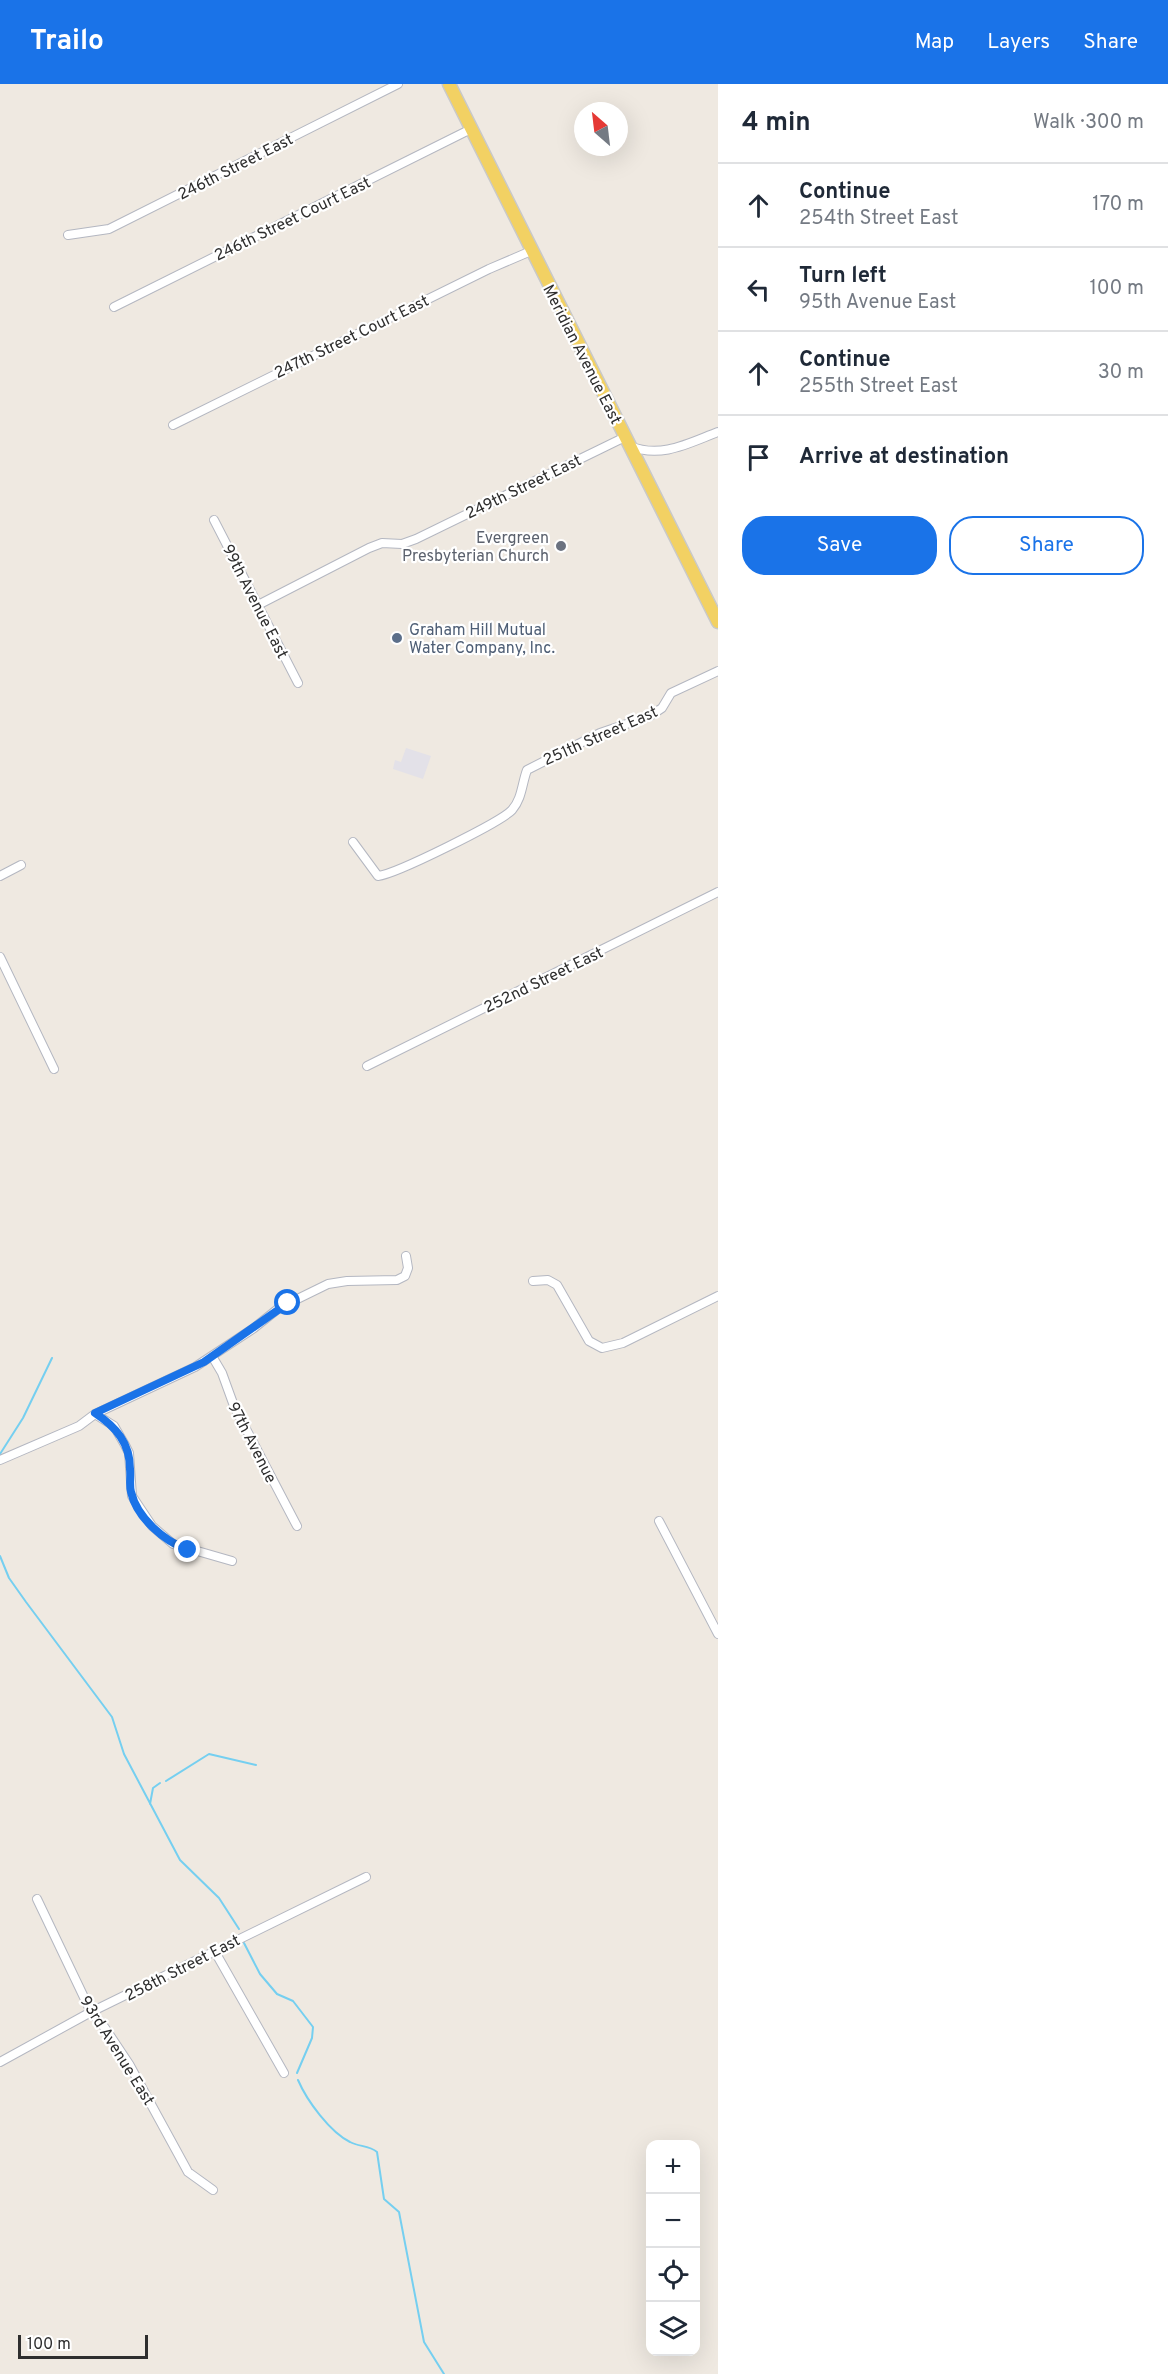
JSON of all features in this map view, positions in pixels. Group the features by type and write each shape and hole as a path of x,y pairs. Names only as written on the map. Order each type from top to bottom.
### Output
{"main road":[{"name":"Meridian Avenue East","path":"449,84 718,622"}],"street":[{"name":"246th Street East","path":"68,235 109,229 398,84"},
{"name":"246th Street Court East","path":"114,307 471,129"},
{"name":"247th Street Court East","path":"172,425 489,268 531,251"},
{"path":"627,441 652,452 686,444 718,432"},
{"name":"249th Street East","path":"258,605 369,548 382,543 402,543 431,532 627,441"},
{"name":"99th Avenue East","path":"214,520 298,683"},
{"name":"251th Street East","path":"353,842 378,876 403,867 470,835 512,811 527,770 538,763 557,756 600,733 650,716 662,708 671,693 718,671"},
{"path":"0,876 21,865"},
{"name":"252nd Street East","path":"368,1066 718,892"},
{"path":"0,957 54,1069"},
{"path":"0,1460 79,1426 95,1413 145,1392 212,1356 254,1329 279,1308 328,1284 348,1281 397,1280 405,1276 408,1268 406,1256"},
{"path":"533,1281 548,1280 557,1285 589,1341 597,1347 605,1348 623,1342 718,1296"},
{"name":"97th Avenue","path":"212,1356 222,1373 234,1406 297,1526"},
{"path":"95,1413 114,1426 125,1445 129,1453 132,1496 152,1526 173,1545 232,1561"},
{"path":"659,1521 718,1634"},
{"name":"258th Street East","path":"0,2062 91,2012 366,1877"},
{"name":"93rd Avenue East","path":"37,1899 91,2012 105,2028 129,2064 188,2172 213,2190"},
{"path":"214,1950 275,2061 284,2073"}],"shaded area":[{"path":"406,748 431,756 423,779 393,769 395,760 401,762"}],"waterway":[{"path":"0,1454 23,1418 52,1358"},
{"path":"0,1556 9,1578 112,1717 124,1754 180,1860 219,1898 239,1929"},
{"path":"166,1781 209,1754 256,1765"},
{"path":"150,1804 153,1788 160,1783"},
{"path":"244,1943 260,1974 277,1994 293,2001 313,2027 312,2038 297,2073"},
{"path":"298,2080 307,2097 327,2124 350,2142 377,2152 384,2199 399,2212 424,2342 444,2374"}],"place":[{"name":"Evergreen Presbyterian Church","path":"561,546"},
{"name":"Graham Hill Mutual Water Company, Inc.","path":"397,638"}],"route":[{"path":"188,1550 164,1539 135,1503 130,1490 129,1453 114,1426 95,1413 115,1406 204,1362 288,1303"}]}
